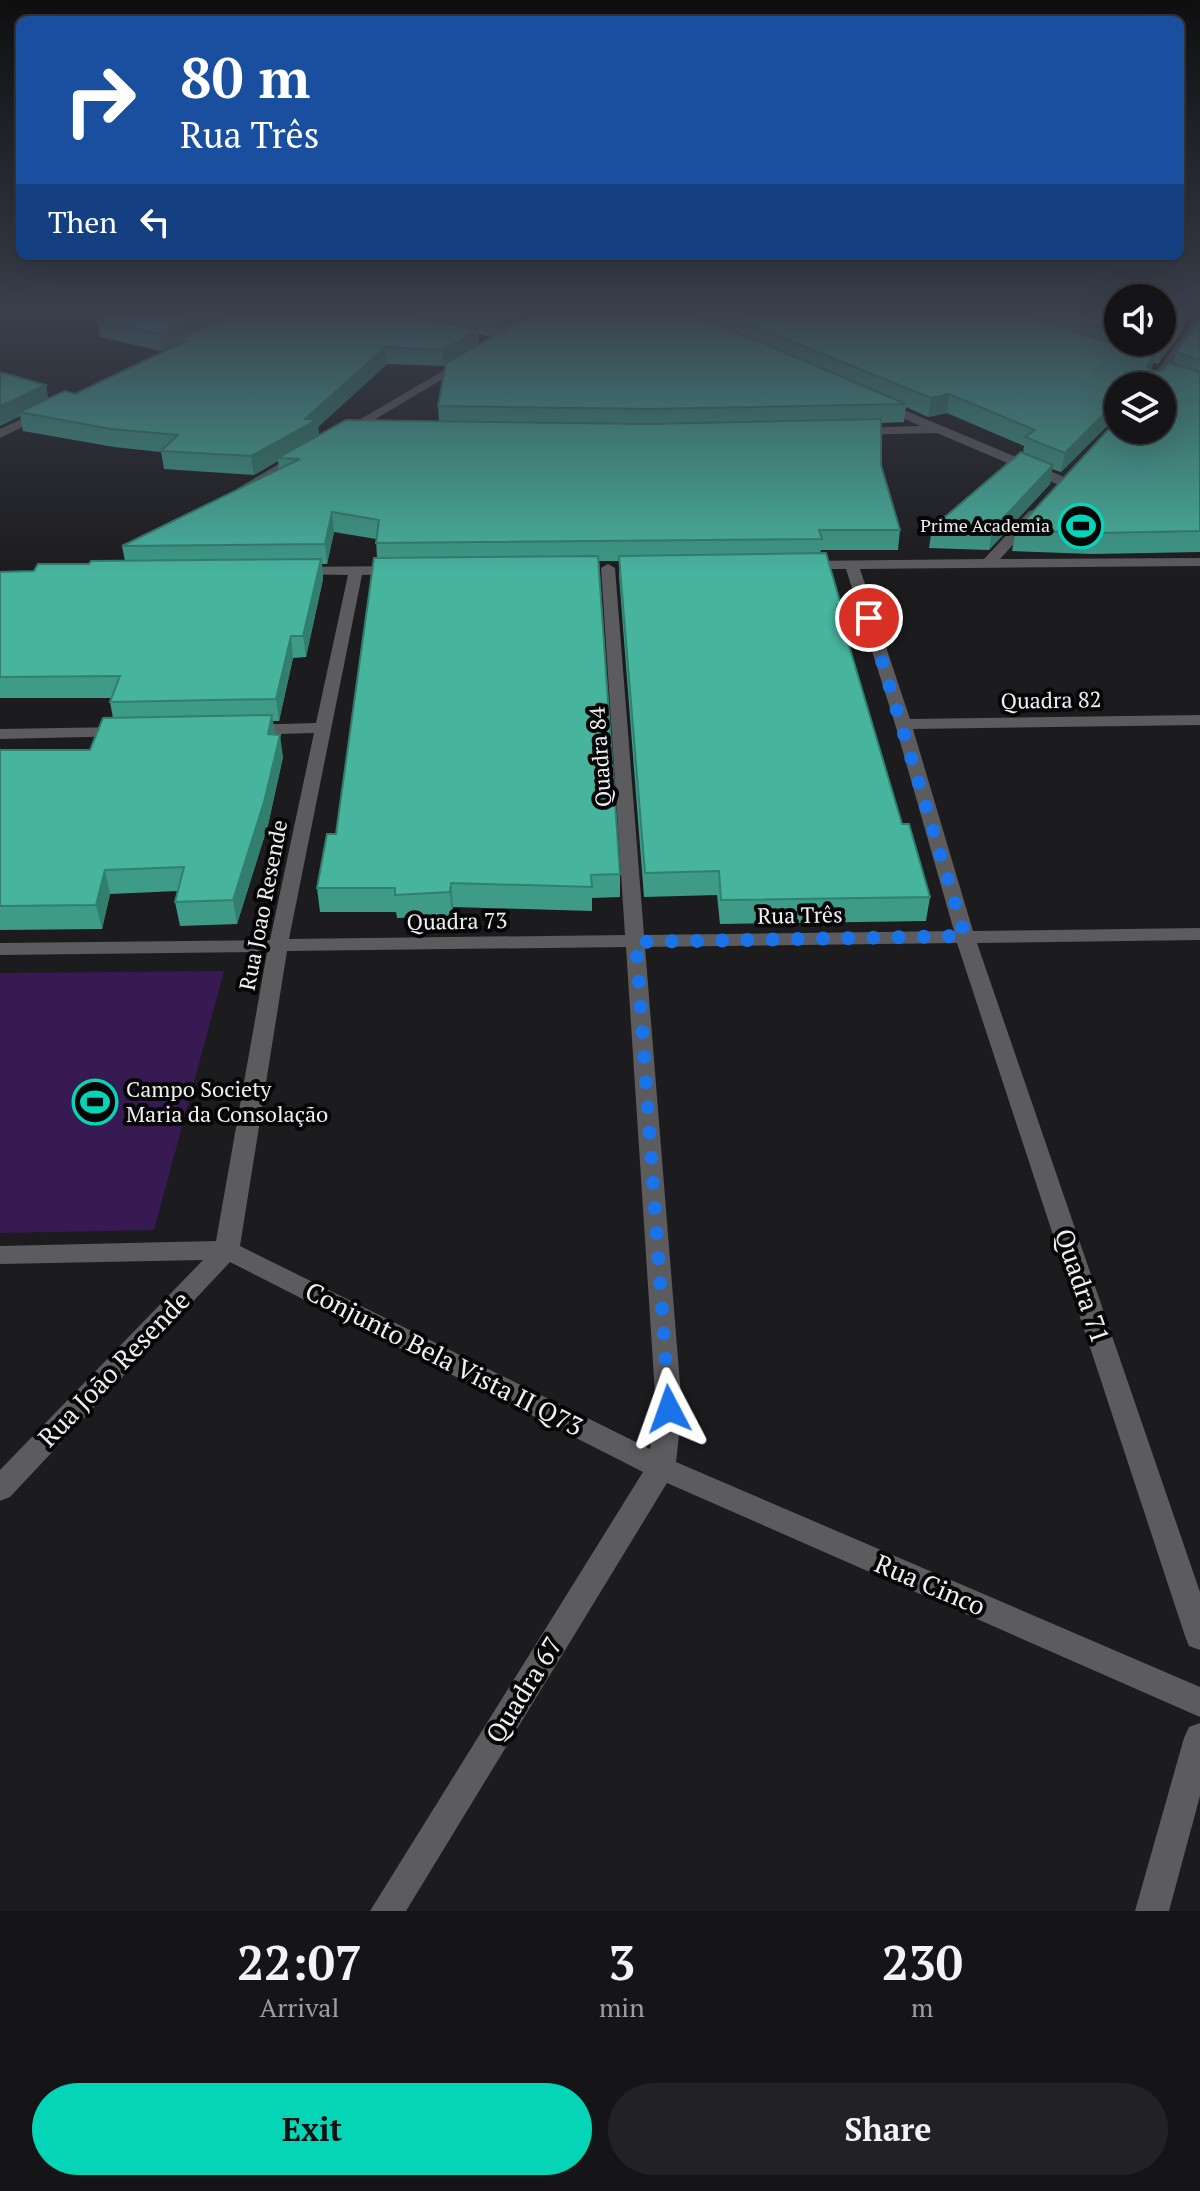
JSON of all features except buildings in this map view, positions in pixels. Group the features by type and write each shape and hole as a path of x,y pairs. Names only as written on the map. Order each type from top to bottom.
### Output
{"street":[{"path":"336,436 404,397"},
{"path":"867,398 1059,487 988,564"},
{"path":"0,434 51,410"},
{"path":"350,429 381,430"},
{"path":"835,433 939,429"},
{"path":"229,497 310,452"},
{"path":"791,566 1200,562"},
{"name":"Quadra 71","path":"852,565 903,724 965,936 1200,1636"},
{"name":"Quadra 84","path":"608,568 669,1409 661,1468"},
{"path":"279,571 419,570"},
{"name":"Rua Joao Resende","path":"227,1250 278,947 356,571"},
{"name":"Quadra 82","path":"903,724 1200,720"},
{"path":"231,730 323,728"},
{"path":"0,734 139,732"},
{"name":"Rua Três","path":"636,942 1200,934"},
{"name":"Quadra 73","path":"0,949 636,942"},
{"path":"0,1255 227,1250"},
{"name":"Conjunto Bela Vista II Q73","path":"227,1250 661,1468"},
{"name":"Rua João Resende","path":"0,1489 227,1250"},
{"name":"Rua Cinco","path":"661,1468 1200,1702"},
{"name":"Quadra 67","path":"387,1911 661,1468"},
{"path":"1152,1911 1200,1738"}],"shaded area":[{"name":"Campo Society Maria da Consolação","path":"224,971 154,1230 0,1233 0,973"}],"place":[{"name":"Prime Academia","path":"1081,526"},
{"name":"Campo Society Maria da Consolação","path":"95,1102"}],"route":[{"path":"669,1409 636,942 965,936 869,618"}]}
